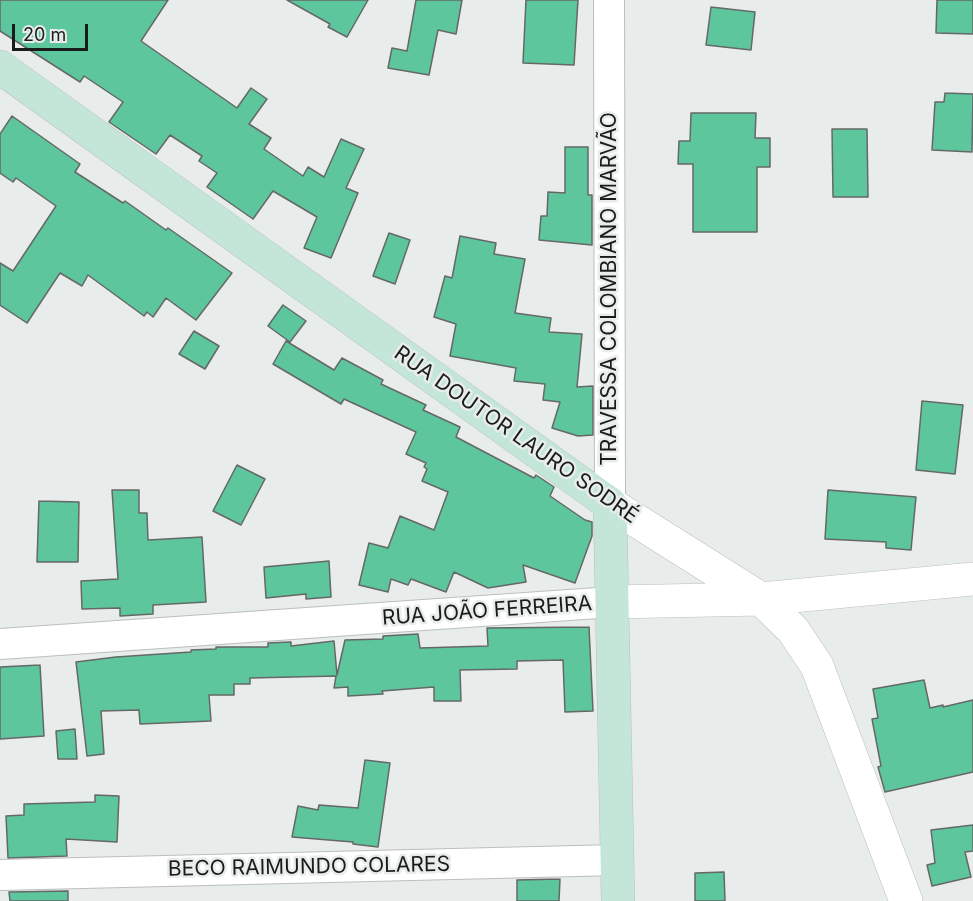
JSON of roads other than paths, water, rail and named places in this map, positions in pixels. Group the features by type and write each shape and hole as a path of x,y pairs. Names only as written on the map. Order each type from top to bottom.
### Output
{"main road":[{"name":"RUA DOUTOR LAURO SODRÉ","path":"0,67 610,504"},
{"name":"TRAVESSA COLOMBIANO MARVÃO","path":"610,504 618,901"}],"street":[{"name":"TRAVESSA COLOMBIANO MARVÃO","path":"609,0 610,504"},
{"name":"RUA DOUTOR LAURO SODRÉ","path":"610,504 761,599 793,630 817,666 906,901"},
{"name":"RUA JOÃO FERREIRA","path":"0,644 613,602 761,599 973,579"},
{"name":"BECO RAIMUNDO COLARES","path":"0,875 618,860"}]}
